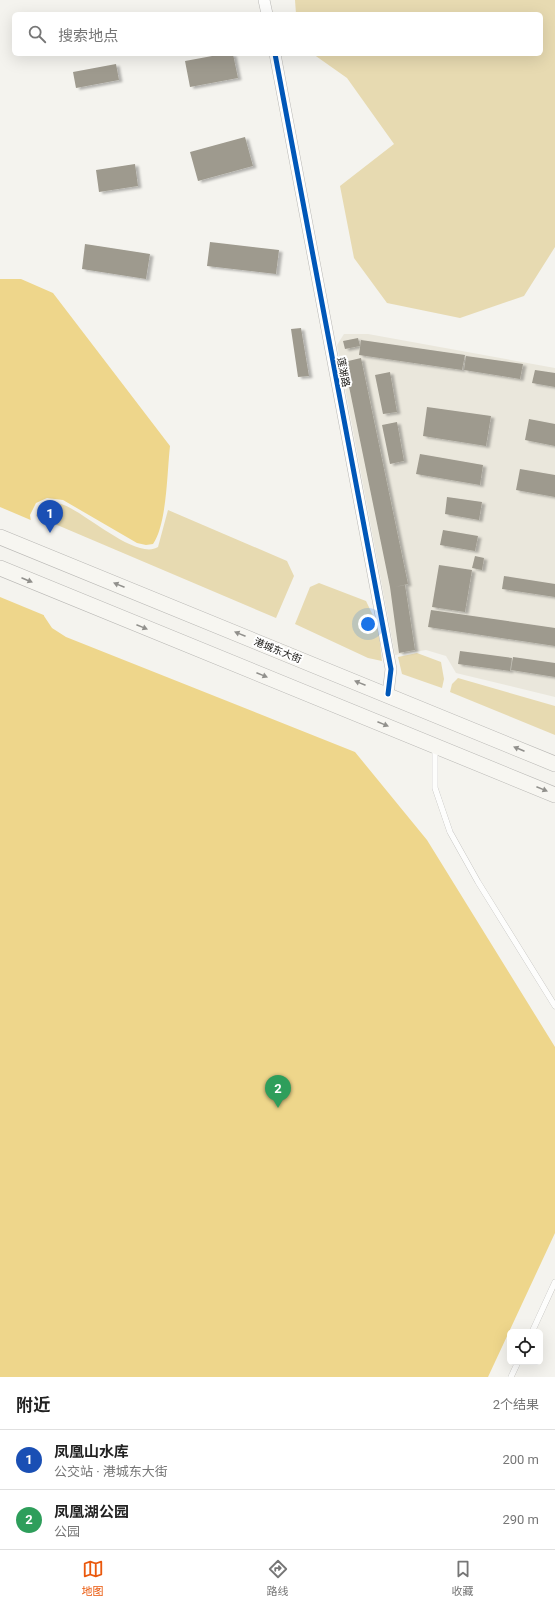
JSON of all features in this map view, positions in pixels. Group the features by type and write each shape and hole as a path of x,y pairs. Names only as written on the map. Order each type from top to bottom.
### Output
{"main road":[{"name":"港城东大街","path":"0,537 388,694 555,764"},
{"path":"0,568 53,591 555,795"}],"street":[{"path":"264,0 267,12"},
{"name":"莲湖路","path":"275,56 391,669 388,694"}],"lane":[{"path":"435,746 435,788 450,832 478,882 555,1006"},
{"path":"533,1329 555,1282"},
{"path":"511,1377 517,1365"}],"shaded area":[{"path":"295,0 555,0 555,247 524,296 460,318 387,303 354,258 340,186 394,144 347,78 316,56 543,56 543,12 296,12"},
{"path":"0,279 21,279 53,293 170,446 164,511 158,535 153,544 146,545 137,543 63,500 47,498 36,503 30,515 44,616 52,628 66,637 355,752 427,840 555,1047 555,1233 510,1329 507,1329 507,1336 488,1377 0,1377"},
{"path":"344,334 368,334 555,368 555,697 456,673 446,656 426,650 395,655 337,345"},
{"path":"48,503 61,504 71,508 123,541 137,547 148,549 158,547 168,510 287,561 294,576 276,618 36,516 39,507"},
{"path":"319,583 366,601 378,626 382,661 368,658 295,624 310,587"},
{"path":"417,653 441,662 444,679 442,688 402,674 398,657"},
{"path":"458,678 555,706 555,735 450,692 452,684"}],"pier":[{"path":"0,507 33,521 46,616 0,597"}],"building":[{"path":"212,56 233,56 238,78 190,87 185,61"},
{"path":"116,64 119,80 76,88 73,72"},
{"path":"245,137 253,166 198,181 190,152"},
{"path":"135,164 138,186 99,192 96,170"},
{"path":"210,242 279,250 276,274 207,266"},
{"path":"85,244 150,254 146,279 82,269"},
{"path":"301,328 309,376 298,377 291,329"},
{"path":"358,338 360,346 345,349 343,341"},
{"path":"361,340 465,355 462,370 359,355"},
{"path":"466,356 523,364 520,379 464,370"},
{"path":"361,358 408,584 395,587 405,585 415,650 399,653 390,587 344,362"},
{"path":"535,370 555,373 555,387 532,383"},
{"path":"390,372 397,412 383,414 375,375"},
{"path":"427,407 491,416 486,446 423,436"},
{"path":"529,419 555,424 555,446 525,440"},
{"path":"397,422 404,461 390,464 382,425"},
{"path":"420,454 483,465 480,485 416,474"},
{"path":"520,469 555,475 555,497 516,490"},
{"path":"447,497 482,502 479,520 445,514"},
{"path":"443,530 478,536 475,551 440,545"},
{"path":"475,556 484,558 482,570 472,568"},
{"path":"439,565 472,570 465,612 432,607"},
{"path":"504,576 555,584 555,597 502,589"},
{"path":"431,610 555,628 555,646 428,627"},
{"path":"460,651 512,658 510,671 458,664"},
{"path":"513,657 555,663 555,677 511,670"}],"cycle path":[{"path":"275,56 391,669 388,694"}],"place":[{"name":"凤凰山水库","path":"50,533"},
{"name":"凤凰湖公园","path":"278,1108"}]}
